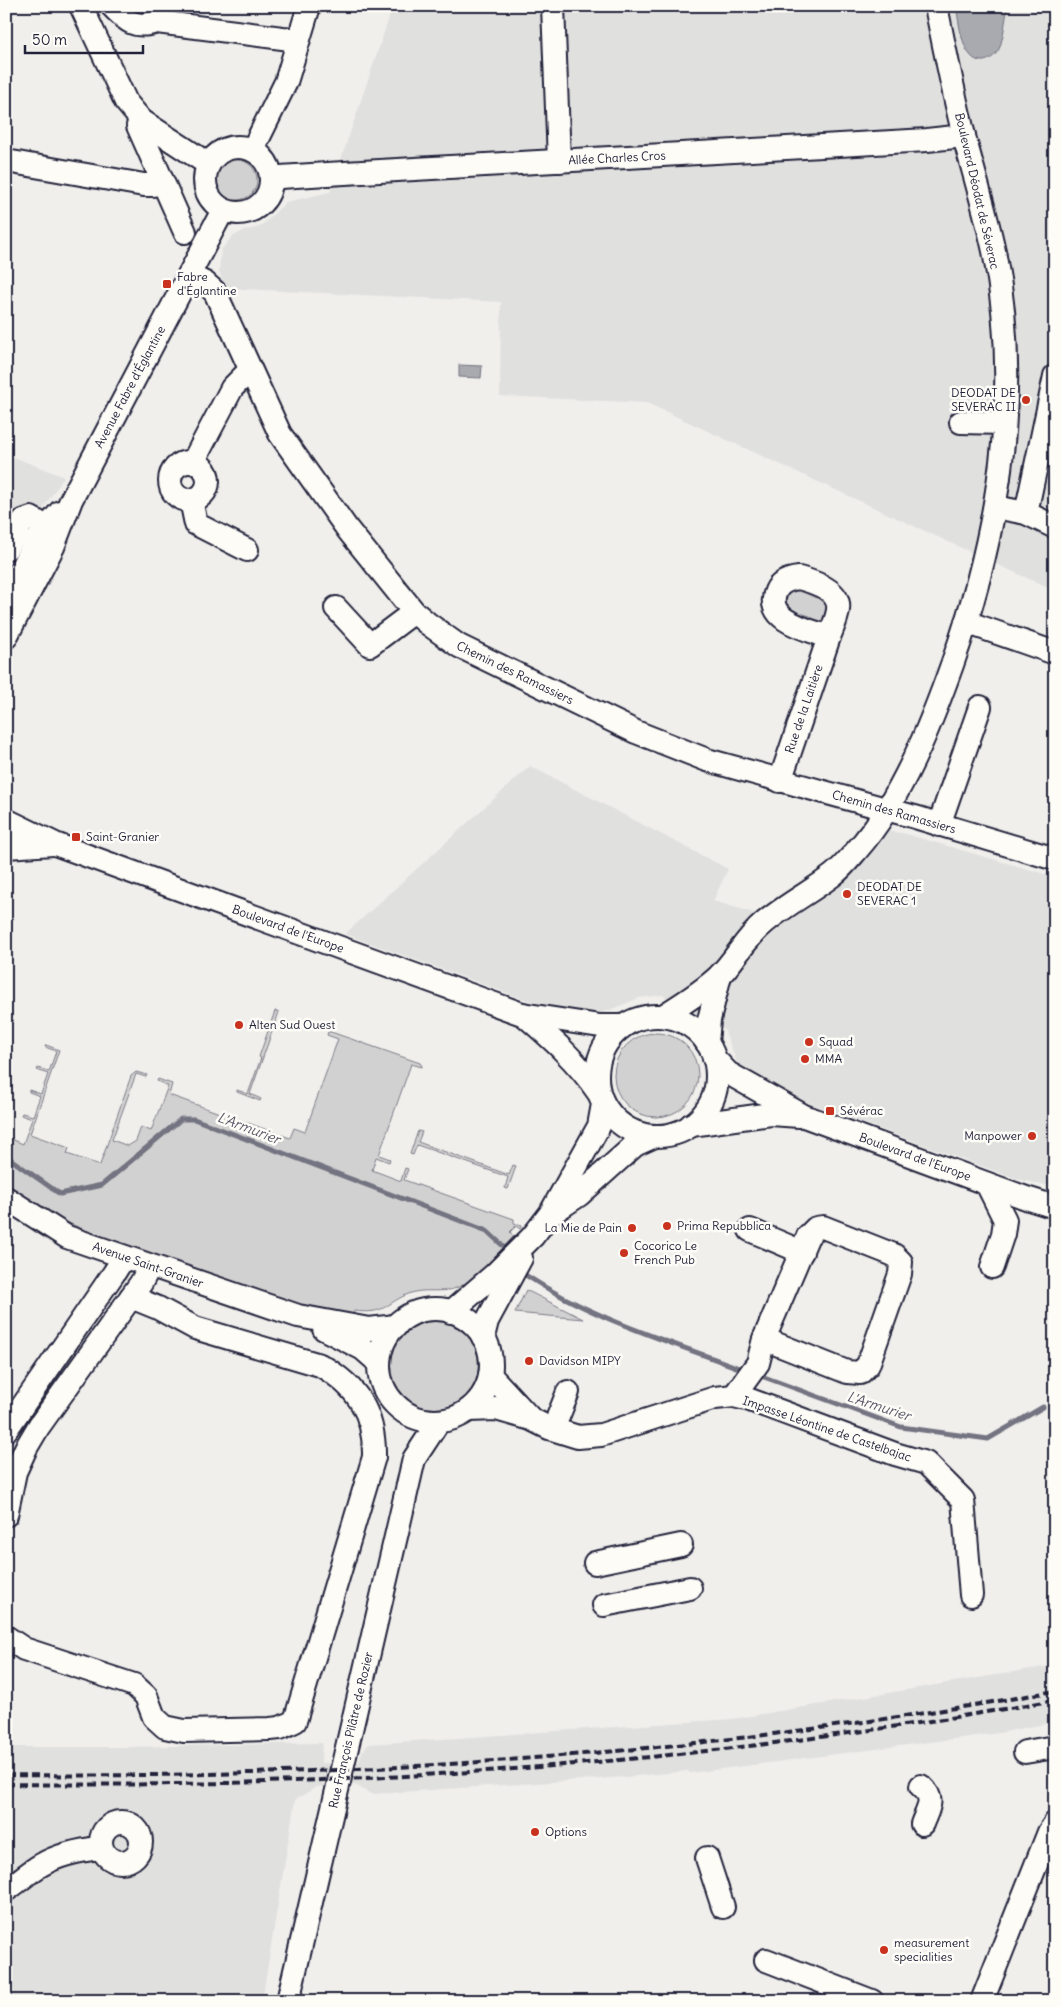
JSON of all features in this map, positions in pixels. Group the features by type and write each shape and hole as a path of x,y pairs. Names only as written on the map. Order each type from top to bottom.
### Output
{"street":[{"path":"81,6 126,102 142,122 208,164"},
{"path":"112,6 126,20 143,26 158,22 298,40"},
{"path":"255,151 257,140 286,82 309,6"},
{"path":"553,6 559,161"},
{"name":"Boulevard Déodat de Séverac","path":"663,1016 720,975 739,948 759,927 835,874 869,835 904,778 946,682 985,556 995,507 1003,449 1005,362 1002,302 994,251 964,136 936,6"},
{"path":"142,122 138,126 161,182 185,232"},
{"name":"Allée Charles Cros","path":"272,182 280,177 927,140 964,136"},
{"path":"242,147 255,151 264,159 270,169 272,182 268,194 260,205 249,212 236,213 223,210 214,204 206,190 204,174 208,164 217,154 229,148 242,147"},
{"path":"6,161 144,185 153,185 161,182"},
{"path":"189,275 223,210"},
{"name":"Chemin des Ramassiers","path":"189,275 205,282 215,292 280,434 348,530 414,612 459,646 636,732 707,760 1055,859"},
{"name":"Avenue Fabre d'Églantine","path":"10,598 53,547 71,500 189,275"},
{"path":"247,550 196,524 191,500 203,494 208,482 204,469 193,462 232,388 250,370"},
{"path":"1026,514 1055,376"},
{"path":"960,422 1004,423"},
{"name":"Avenue Fabre d'Églantine","path":"6,637 10,598 35,542 71,500"},
{"path":"995,507 1026,514 1055,527"},
{"path":"7,548 22,521 31,518 47,527"},
{"path":"336,608 370,645 414,612"},
{"path":"966,622 1055,653"},
{"name":"Rue de la Laitière","path":"780,781 829,637"},
{"path":"939,825 980,707"},
{"name":"Boulevard de l'Europe","path":"6,820 55,844 522,1014 600,1026 622,1026"},
{"name":"Boulevard de l'Europe","path":"6,847 55,844"},
{"name":"Boulevard Déodat de Séverac","path":"711,1050 709,1020 720,975"},
{"name":"Boulevard de l'Europe","path":"522,1014 574,1059 614,1118 629,1129 656,1136 680,1131 691,1125 701,1116 714,1095 717,1076 711,1050"},
{"name":"Boulevard de l'Europe","path":"601,1098 597,1067 600,1055 613,1034 622,1026 648,1016 673,1018 688,1024 700,1034 728,1073 804,1116 987,1184 1055,1207"},
{"path":"484,1337 487,1321 534,1236 550,1214 599,1126 601,1098"},
{"name":"Boulevard de l'Europe","path":"691,1125 770,1114 804,1116"},
{"path":"550,1214 579,1195 634,1145 656,1136"},
{"path":"987,1184 1005,1220 1003,1234 992,1267"},
{"name":"Avenue Saint-Granier","path":"6,1198 66,1237 298,1316 368,1330 396,1326"},
{"name":"Boulevard de l'Europe","path":"1026,1198 1055,1217"},
{"path":"734,1396 758,1362 764,1339 812,1231 823,1227 894,1255 901,1262 900,1274 868,1365 860,1374 854,1374 764,1339"},
{"path":"750,1230 802,1252"},
{"path":"451,1312 495,1274 534,1236"},
{"path":"6,1430 124,1257"},
{"path":"6,1515 15,1472 26,1448 39,1426 132,1297 150,1266"},
{"path":"6,1637 24,1649 134,1685 146,1696 154,1717 165,1727 184,1731 270,1729 280,1728 294,1721 374,1457 374,1444 368,1419 352,1389 334,1373 320,1366 195,1328 158,1308 132,1297"},
{"path":"427,1310 451,1312 469,1321 484,1337 491,1358 490,1375 483,1394 469,1410 451,1418 422,1420 404,1412 389,1397 384,1388 380,1377 379,1363 383,1346 396,1326 405,1318 427,1310"},
{"name":"Avenue Saint-Granier","path":"298,1316 363,1349 379,1363"},
{"name":"Impasse Léontine de Castelbajac","path":"490,1375 531,1419"},
{"path":"558,1417 568,1392"},
{"name":"Impasse Léontine de Castelbajac","path":"469,1410 496,1409 531,1419 561,1433 585,1438 602,1435 715,1398 734,1396 750,1400 895,1454 926,1463 963,1500 971,1594"},
{"name":"Rue François Pilâtre de Rozier","path":"404,1412 414,1459"},
{"name":"Rue François Pilâtre de Rozier","path":"288,2001 414,1459 439,1420"},
{"path":"595,1563 681,1545"},
{"path":"604,1605 690,1588"},
{"path":"1025,1752 1055,1747"},
{"path":"921,1786 928,1793 931,1800 922,1824"},
{"path":"982,2001 1006,1917 1055,1823"},
{"path":"6,1890 56,1857 79,1850 101,1848"},
{"path":"707,1858 723,1907"},
{"path":"766,1960 872,2001"}],"shaded area":[{"path":"393,6 1055,6 1055,591 647,403 500,396 501,302 225,288 219,271 221,250 232,237 243,231 260,227 286,202 330,192"},
{"path":"956,6 1008,6 1001,44 998,51 991,58 984,61 977,60 966,49 960,31"},
{"path":"237,160 251,166 257,180 251,194 237,200 223,194 217,180 223,166"},
{"path":"459,365 482,366 481,378 459,377"},
{"path":"6,454 64,477 6,564"},
{"path":"802,585 803,592 816,598 821,594 828,599 825,621 811,623 810,616 796,612 792,616 784,611 787,587"},
{"path":"530,766 728,869 713,901 758,914 818,875 844,853 856,828 902,833 1055,877 1055,1187 1017,1179 798,1099 737,1063 724,1029 662,995 639,998 600,1014 581,1013 526,1000 345,934"},
{"path":"275,1011 279,1012 250,1094 261,1099 260,1101 237,1092 237,1090 248,1094"},
{"path":"328,1032 420,1063 422,1066 411,1064 379,1155 390,1159 389,1162 376,1157 372,1170 401,1181 405,1168 408,1169 404,1180 514,1219 514,1223 522,1226 520,1229 516,1226 510,1232 514,1236 493,1259 476,1275 458,1287 449,1290 411,1293 379,1310 354,1311 352,1320 277,1299 104,1238 50,1215 6,1189 6,1137 23,1144 32,1119 21,1115 22,1113 33,1116 40,1096 29,1092 29,1090 41,1094 48,1074 37,1070 38,1068 49,1072 56,1051 45,1047 46,1045 59,1050 30,1134 69,1148 67,1154 100,1165 131,1076 136,1072 147,1075 146,1077 136,1074 112,1140 128,1146 136,1141 141,1127 151,1131 168,1086 157,1081 158,1079 172,1084 169,1095 290,1138 294,1128 305,1132 338,1039 327,1035"},
{"path":"656,1033 672,1036 686,1045 695,1059 698,1075 695,1091 686,1105 672,1114 656,1117 640,1114 626,1105 617,1091 614,1075 617,1059 626,1045 640,1036"},
{"path":"418,1131 422,1132 418,1142 509,1175 513,1165 516,1166 508,1189 505,1188 508,1177 417,1145 413,1155 410,1154"},
{"path":"526,1290 583,1319 515,1313"},
{"path":"435,1320 452,1323 467,1333 477,1348 480,1365 477,1382 467,1397 452,1407 435,1410 418,1407 403,1397 393,1382 390,1365 393,1348 403,1333 418,1323"},
{"path":"1055,1665 1055,1722 999,1733 690,1773 688,1771 627,1777 371,1794 355,1785 316,1787 295,1800 262,2001 6,2001 6,1747 322,1743 321,1763 359,1762 362,1752 369,1744 732,1719"}],"waterway":[{"name":"L'Armurier","path":"6,1156 60,1194 102,1185 181,1119 194,1119 487,1231 502,1245"},
{"name":"L'Armurier","path":"527,1276 577,1304 630,1328 739,1368"},
{"name":"L'Armurier","path":"764,1377 901,1427 988,1439 1043,1407"}],"railway":[{"path":"6,1775 270,1772 401,1767 533,1758 795,1731 925,1713 1055,1691"},
{"path":"6,1784 269,1782 532,1768 664,1756 794,1740 925,1722 1055,1700"}],"place":[{"name":"Fabre d'Églantine","path":"167,284"},
{"name":"DEODAT DE SEVERAC II","path":"1026,400"},
{"name":"Saint-Granier","path":"76,837"},
{"name":"DEODAT DE SEVERAC 1","path":"847,894"},
{"name":"Alten Sud Ouest","path":"239,1025"},
{"name":"Squad","path":"809,1042"},
{"name":"MMA","path":"805,1059"},
{"name":"Sévérac","path":"830,1111"},
{"name":"Manpower","path":"1032,1136"},
{"name":"Prima Repubblica","path":"667,1226"},
{"name":"La Mie de Pain","path":"632,1228"},
{"name":"Cocorico Le French Pub","path":"624,1253"},
{"name":"Davidson MIPY","path":"529,1361"},
{"name":"Options","path":"535,1832"},
{"name":"measurement specialities","path":"884,1950"}]}
